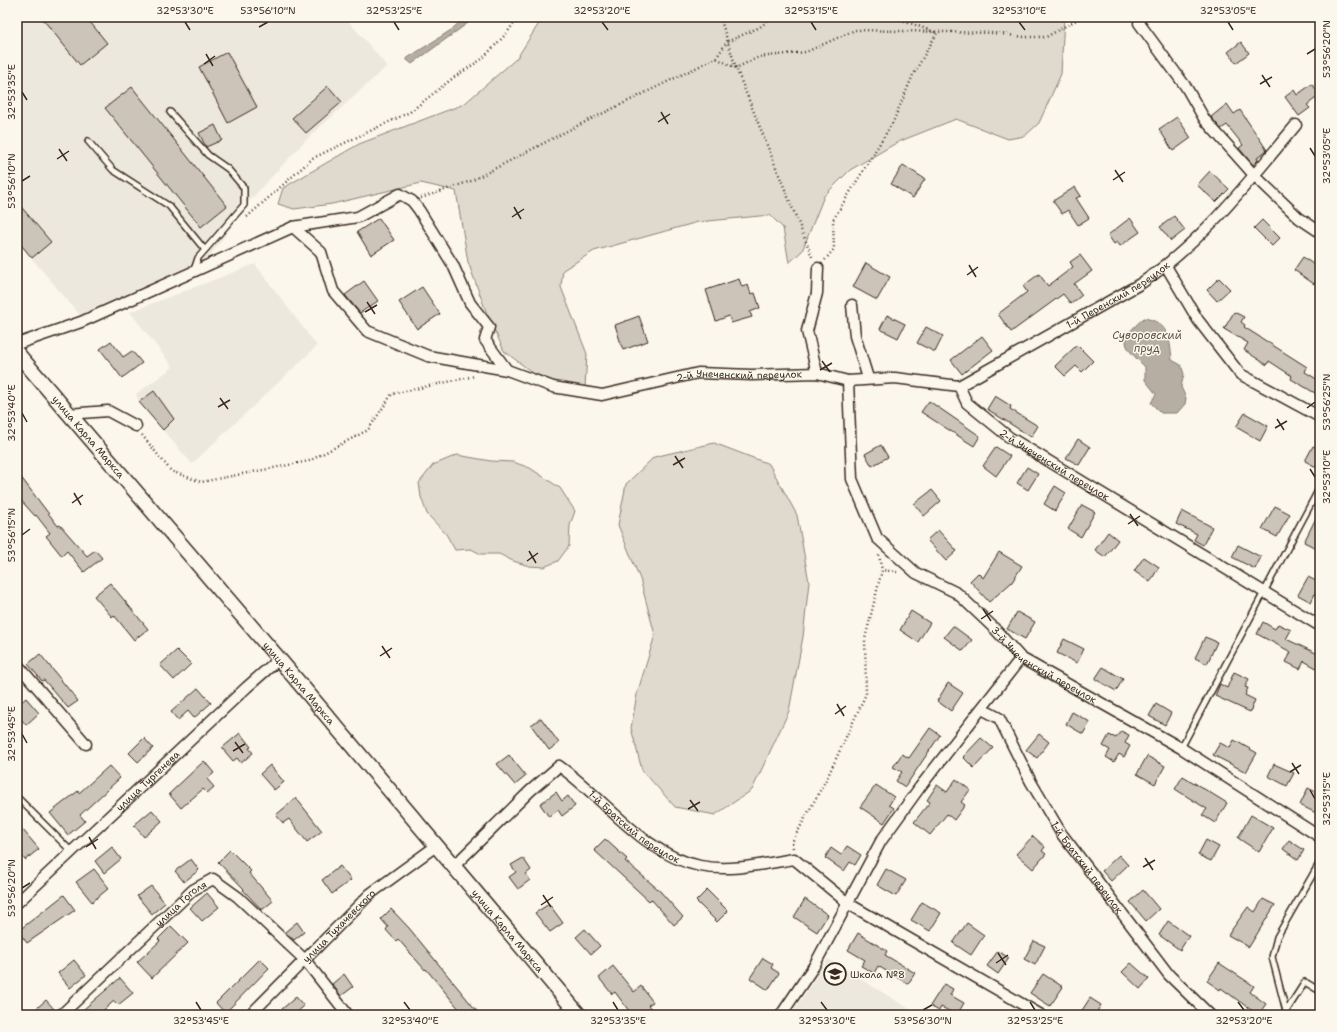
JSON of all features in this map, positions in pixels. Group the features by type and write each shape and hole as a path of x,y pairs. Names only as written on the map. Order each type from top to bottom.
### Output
{"main road":[{"name":"улица Карла Маркса","path":"17,353 280,659 579,1015"}],"street":[{"path":"1139,23 1186,87 1206,120 1254,175 1299,218 1320,232"},
{"name":"1-й Перенский переулок","path":"959,386 1140,284 1166,266 1216,219 1296,125"},
{"path":"17,344 81,322 293,227 358,217 400,194 412,200 453,265 470,303 489,327 485,340 507,370"},
{"name":"2-й Унеченский переулок","path":"293,227 321,252 333,291 367,331 428,356 507,370 553,387 602,395 698,373 752,375 817,373 848,381 868,378 895,378 959,386 967,403 1009,437 1264,594 1320,626"},
{"path":"1166,266 1198,320 1240,374 1320,417"},
{"path":"817,373 807,331 817,293 818,268"},
{"path":"852,304 855,336 868,378"},
{"name":"3-й Унеченский переулок","path":"848,381 852,479 877,538 916,574 957,593 1021,658 1181,748 1320,837"},
{"path":"68,414 108,412 136,426"},
{"path":"781,1015 814,966 849,904 881,841 920,787 1021,658"},
{"name":"улица Тургенева","path":"17,903 246,687 280,659"},
{"path":"17,664 86,744"},
{"name":"1-й Братский переулок","path":"982,709 999,718 1031,782 1065,839 1169,975 1210,1015"},
{"name":"1-й Братский переулок","path":"454,866 559,766 578,779 647,842 678,859 700,866 737,868 794,859"},
{"name":"улица Тухачевского","path":"250,1015 370,894 436,846"},
{"path":"794,859 849,904 1041,1015"},
{"name":"улица Гоголя","path":"60,1015 193,890 213,879 238,897 305,960"},
{"path":"305,960 348,1015"}],"lane":[{"path":"170,112 208,155 228,169 244,188 244,205 198,258 193,273"},
{"path":"88,141 113,170 169,206 205,250"},
{"path":"1181,748 1320,487"},
{"path":"17,797 72,852"},
{"path":"1287,1013 1272,957 1277,937 1320,862"},
{"path":"1287,1013 1305,982 1320,991"}],"path":[{"path":"242,221 313,158 410,112 453,78 482,59 507,33 518,17"},
{"path":"720,17 736,68 783,182 803,237 818,268 834,249 833,220 893,122 913,75 937,33"},
{"path":"412,200 471,181 567,131 716,58 727,42 760,27 773,17"},
{"path":"894,17 937,33"},
{"path":"736,68 759,57 806,52 855,30 937,33 994,33 1024,37 1046,37 1082,17"},
{"path":"716,58 736,68"},
{"path":"136,426 171,472 201,482 309,461 368,430 392,394 476,376"},
{"path":"794,859 792,842 826,778 866,694 865,639 882,570 916,574"}],"shaded area":[{"path":"17,17 345,17 387,66 305,141 252,198 209,257 80,315 17,241"},
{"path":"543,17 1064,17 1061,74 1039,123 1025,136 1008,139 956,119 898,142 850,170 824,196 802,251 789,263 783,228 770,215 698,222 594,251 563,270 561,287 587,354 585,387 567,386 533,373 504,351 487,314 468,262 456,191 421,183 332,204 294,209 278,204 283,188 359,144 464,104 517,58"},
{"path":"255,264 317,346 192,464 139,402 136,394 173,367 130,312"},
{"path":"714,443 769,464 797,515 809,582 803,637 789,711 752,790 715,815 675,807 642,770 631,728 637,694 655,635 640,579 618,525 626,484 654,457"},
{"path":"457,455 491,461 513,462 530,468 560,488 575,511 570,525 569,546 558,561 544,567 529,566 513,561 499,554 481,554 471,549 455,550 446,534 427,514 421,497 419,483 433,465"},
{"name":"Школа №8","path":"828,959 916,1013 919,1015 791,1015"}],"water":[{"path":"465,17 476,17 412,64 406,59 451,30"},
{"name":"Суворовский пруд","path":"1144,318 1152,320 1163,327 1169,338 1172,360 1181,365 1184,374 1181,387 1186,398 1185,404 1177,413 1161,413 1151,403 1156,394 1145,380 1145,367 1128,348 1126,343 1130,332"}],"building":[{"path":"41,17 86,17 107,43 80,65"},
{"path":"1241,42 1249,53 1236,63 1228,52"},
{"path":"227,52 257,107 228,123 199,67"},
{"path":"1312,84 1320,95 1307,105 1310,108 1299,116 1285,97 1294,90 1297,95"},
{"path":"328,86 342,102 306,133 292,118"},
{"path":"132,87 227,206 201,227 105,108"},
{"path":"1227,104 1234,114 1240,110 1267,150 1257,158 1258,160 1253,165 1239,148 1243,145 1227,125 1221,129 1211,117"},
{"path":"1177,117 1191,138 1173,151 1159,129"},
{"path":"215,125 222,140 206,147 199,133"},
{"path":"903,165 925,179 913,198 891,184"},
{"path":"1210,171 1229,189 1216,202 1197,185"},
{"path":"1075,187 1081,196 1076,198 1089,218 1078,225 1068,210 1062,214 1053,201"},
{"path":"17,202 51,242 32,258 17,240"},
{"path":"1174,216 1185,230 1171,241 1160,227"},
{"path":"379,218 394,240 371,255 357,232"},
{"path":"1130,218 1140,232 1120,246 1117,242 1114,244 1108,235"},
{"path":"1262,220 1280,238 1272,246 1254,228"},
{"path":"1080,255 1092,271 1074,284 1082,295 1071,304 1063,294 1011,332 998,314 1027,292 1023,286 1039,274 1048,286 1073,267 1070,262"},
{"path":"1303,257 1320,269 1320,276 1314,284 1294,270"},
{"path":"866,263 890,277 877,300 853,287"},
{"path":"1219,278 1230,289 1217,301 1207,290"},
{"path":"739,279 742,287 748,285 751,294 755,293 760,308 750,312 752,317 731,323 729,316 716,321 706,290"},
{"path":"364,281 378,301 360,313 345,295"},
{"path":"422,287 440,314 417,329 399,302"},
{"path":"1234,312 1244,317 1241,322 1245,325 1244,327 1307,367 1305,372 1320,381 1320,396 1291,379 1292,376 1269,361 1267,365 1244,350 1248,343 1224,329"},
{"path":"887,315 905,324 898,338 880,329"},
{"path":"639,316 648,341 623,350 615,325"},
{"path":"926,327 943,336 935,352 917,343"},
{"path":"982,336 993,350 962,374 951,360"},
{"path":"111,341 123,357 132,351 142,363 122,378 100,349"},
{"path":"1077,345 1093,361 1082,372 1076,366 1065,376 1055,366"},
{"path":"154,391 174,419 163,430 139,402"},
{"path":"995,396 1011,406 1010,409 1038,426 1031,437 987,409"},
{"path":"929,401 980,436 974,446 921,412"},
{"path":"1245,413 1268,426 1260,441 1236,427"},
{"path":"1078,439 1090,447 1079,465 1066,458"},
{"path":"881,445 888,457 872,466 865,454"},
{"path":"1313,446 1320,449 1320,469 1305,461"},
{"path":"996,447 1010,456 996,476 983,466"},
{"path":"1027,467 1038,474 1028,490 1017,483"},
{"path":"17,472 58,526 60,525 87,556 95,550 102,558 84,572 67,551 62,556 46,536 50,533 36,515 35,516 18,497 17,498"},
{"path":"1055,486 1066,493 1055,511 1044,504"},
{"path":"932,490 941,501 924,516 914,504"},
{"path":"1082,505 1095,512 1081,537 1068,529"},
{"path":"1275,506 1290,514 1277,537 1262,529"},
{"path":"1320,510 1320,540 1316,548 1304,542"},
{"path":"1182,511 1212,527 1203,545 1194,540 1197,534 1176,524"},
{"path":"938,530 957,551 946,561 927,540"},
{"path":"1108,532 1118,540 1105,557 1095,550"},
{"path":"1238,545 1261,557 1255,569 1232,557"},
{"path":"999,552 1022,566 1012,582 989,602 970,581 978,573 983,578"},
{"path":"1144,557 1159,567 1150,582 1134,571"},
{"path":"1308,577 1320,583 1311,602 1298,595"},
{"path":"110,583 148,629 134,640 114,615 112,617 94,596"},
{"path":"911,611 930,623 918,642 900,630"},
{"path":"1017,612 1035,622 1025,639 1007,629"},
{"path":"1263,622 1275,629 1278,624 1291,630 1286,639 1320,655 1320,670 1304,661 1300,669 1286,662 1291,652 1257,634"},
{"path":"953,626 972,640 963,651 944,637"},
{"path":"1205,637 1217,642 1207,664 1195,658"},
{"path":"1064,639 1084,649 1077,663 1057,653"},
{"path":"177,650 191,664 174,680 160,665"},
{"path":"40,654 78,701 68,708 28,664"},
{"path":"1103,667 1123,679 1116,691 1095,679"},
{"path":"1234,672 1249,679 1245,687 1248,688 1245,695 1255,700 1250,712 1215,696 1220,684 1227,688"},
{"path":"948,683 963,693 951,711 937,701"},
{"path":"198,688 211,703 194,718 188,711 178,720 171,712"},
{"path":"26,698 39,713 26,725 17,714 17,706"},
{"path":"1156,704 1171,713 1165,725 1149,716"},
{"path":"1072,712 1090,722 1083,734 1066,724"},
{"path":"541,718 559,743 549,750 531,725"},
{"path":"930,728 940,735 905,787 896,781 902,772 893,767 902,754 909,758"},
{"path":"1121,731 1129,735 1125,743 1130,746 1124,757 1119,754 1114,762 1106,757 1110,750 1103,746 1109,735 1116,738"},
{"path":"240,733 251,747 249,748 253,753 241,763 237,758 233,761 222,748"},
{"path":"1039,734 1049,742 1037,758 1026,750"},
{"path":"144,738 153,748 138,762 129,753"},
{"path":"981,738 993,748 974,768 963,757"},
{"path":"1234,740 1257,753 1246,772 1213,755 1220,743 1230,748"},
{"path":"509,755 526,776 515,785 497,764"},
{"path":"1147,756 1165,766 1155,784 1137,774"},
{"path":"204,761 214,773 207,779 214,787 207,793 203,789 181,808 169,794"},
{"path":"1274,764 1294,773 1287,786 1268,776"},
{"path":"270,765 284,782 274,790 260,774"},
{"path":"109,766 120,778 80,815 85,821 68,835 50,813 78,791 79,793"},
{"path":"1183,776 1227,803 1215,823 1202,815 1207,809 1175,789"},
{"path":"956,779 970,790 961,802 965,805 954,820 947,814 930,835 914,822 930,802 927,800 937,785 947,792"},
{"path":"876,785 894,797 889,805 894,808 884,823 860,807"},
{"path":"1308,788 1320,794 1320,815 1300,805"},
{"path":"556,792 562,801 568,796 575,806 562,816 558,810 549,817 540,804"},
{"path":"296,798 322,831 307,842 289,819 283,823 276,815"},
{"path":"152,810 162,821 144,837 134,825"},
{"path":"1251,815 1273,828 1259,852 1238,838"},
{"path":"17,823 39,849 25,860 17,850"},
{"path":"1033,836 1045,847 1042,851 1046,854 1033,869 1016,854"},
{"path":"605,839 627,859 625,861 659,890 683,917 674,925 651,899 649,901 594,850"},
{"path":"1206,840 1219,847 1211,861 1198,855"},
{"path":"1289,840 1304,850 1298,860 1283,849"},
{"path":"847,846 861,855 855,865 850,862 844,871 825,858 831,848 841,855"},
{"path":"112,847 121,859 104,873 95,861"},
{"path":"230,850 251,871 249,873 273,901 262,910 218,862"},
{"path":"1119,855 1128,865 1111,881 1102,871"},
{"path":"523,858 531,870 526,874 530,880 518,889 509,877 516,872 511,865"},
{"path":"191,859 199,870 184,882 175,871"},
{"path":"340,866 351,880 332,894 322,880"},
{"path":"94,869 109,888 92,902 76,882"},
{"path":"886,869 906,880 896,896 877,885"},
{"path":"151,886 165,903 152,914 137,896"},
{"path":"707,890 728,911 717,922 696,901"},
{"path":"1143,890 1159,909 1146,921 1130,902"},
{"path":"207,893 219,907 202,921 190,908"},
{"path":"64,895 75,910 27,943 18,931"},
{"path":"805,899 828,915 817,932 794,917"},
{"path":"1263,899 1275,905 1249,947 1228,935 1248,907 1255,912"},
{"path":"922,902 941,913 930,931 911,920"},
{"path":"549,904 563,923 550,932 535,913"},
{"path":"391,909 409,928 480,1015 464,1015 426,969 425,970 398,939 396,941 386,930 388,927 381,919"},
{"path":"1168,921 1189,936 1180,950 1159,935"},
{"path":"297,922 304,932 294,940 285,932"},
{"path":"967,923 984,935 971,955 953,943"},
{"path":"171,926 188,943 152,978 137,962 160,941 158,939"},
{"path":"585,929 600,946 591,954 576,937"},
{"path":"858,933 887,951 885,955 915,973 908,984 878,966 874,973 861,966 865,960 848,950"},
{"path":"1034,941 1045,946 1035,965 1024,959"},
{"path":"998,951 1009,958 998,974 987,966"},
{"path":"763,958 773,964 771,968 779,973 768,990 750,978"},
{"path":"260,959 269,968 225,1013 216,1003"},
{"path":"74,960 86,975 70,988 58,973"},
{"path":"1131,963 1149,979 1140,989 1122,972"},
{"path":"1219,963 1254,986 1250,992 1266,1004 1258,1015 1221,988 1220,990 1207,981"},
{"path":"613,966 634,992 641,986 653,1002 648,1005 656,1015 632,1015 615,992 612,994 599,978"},
{"path":"344,974 353,987 341,996 332,984"},
{"path":"1043,974 1063,987 1050,1006 1030,993"},
{"path":"120,978 133,993 118,1005 114,1001 98,1015 77,1015"},
{"path":"944,984 953,989 950,995 964,1003 957,1015 941,1007 939,1011 930,1006"},
{"path":"296,997 304,1006 294,1015 287,1015 282,1009"},
{"path":"1090,998 1101,1005 1095,1015 1079,1015"},
{"path":"46,1000 54,1009 46,1015 29,1015"}],"place":[{"name":"Школа №8","path":"835,974"}]}
